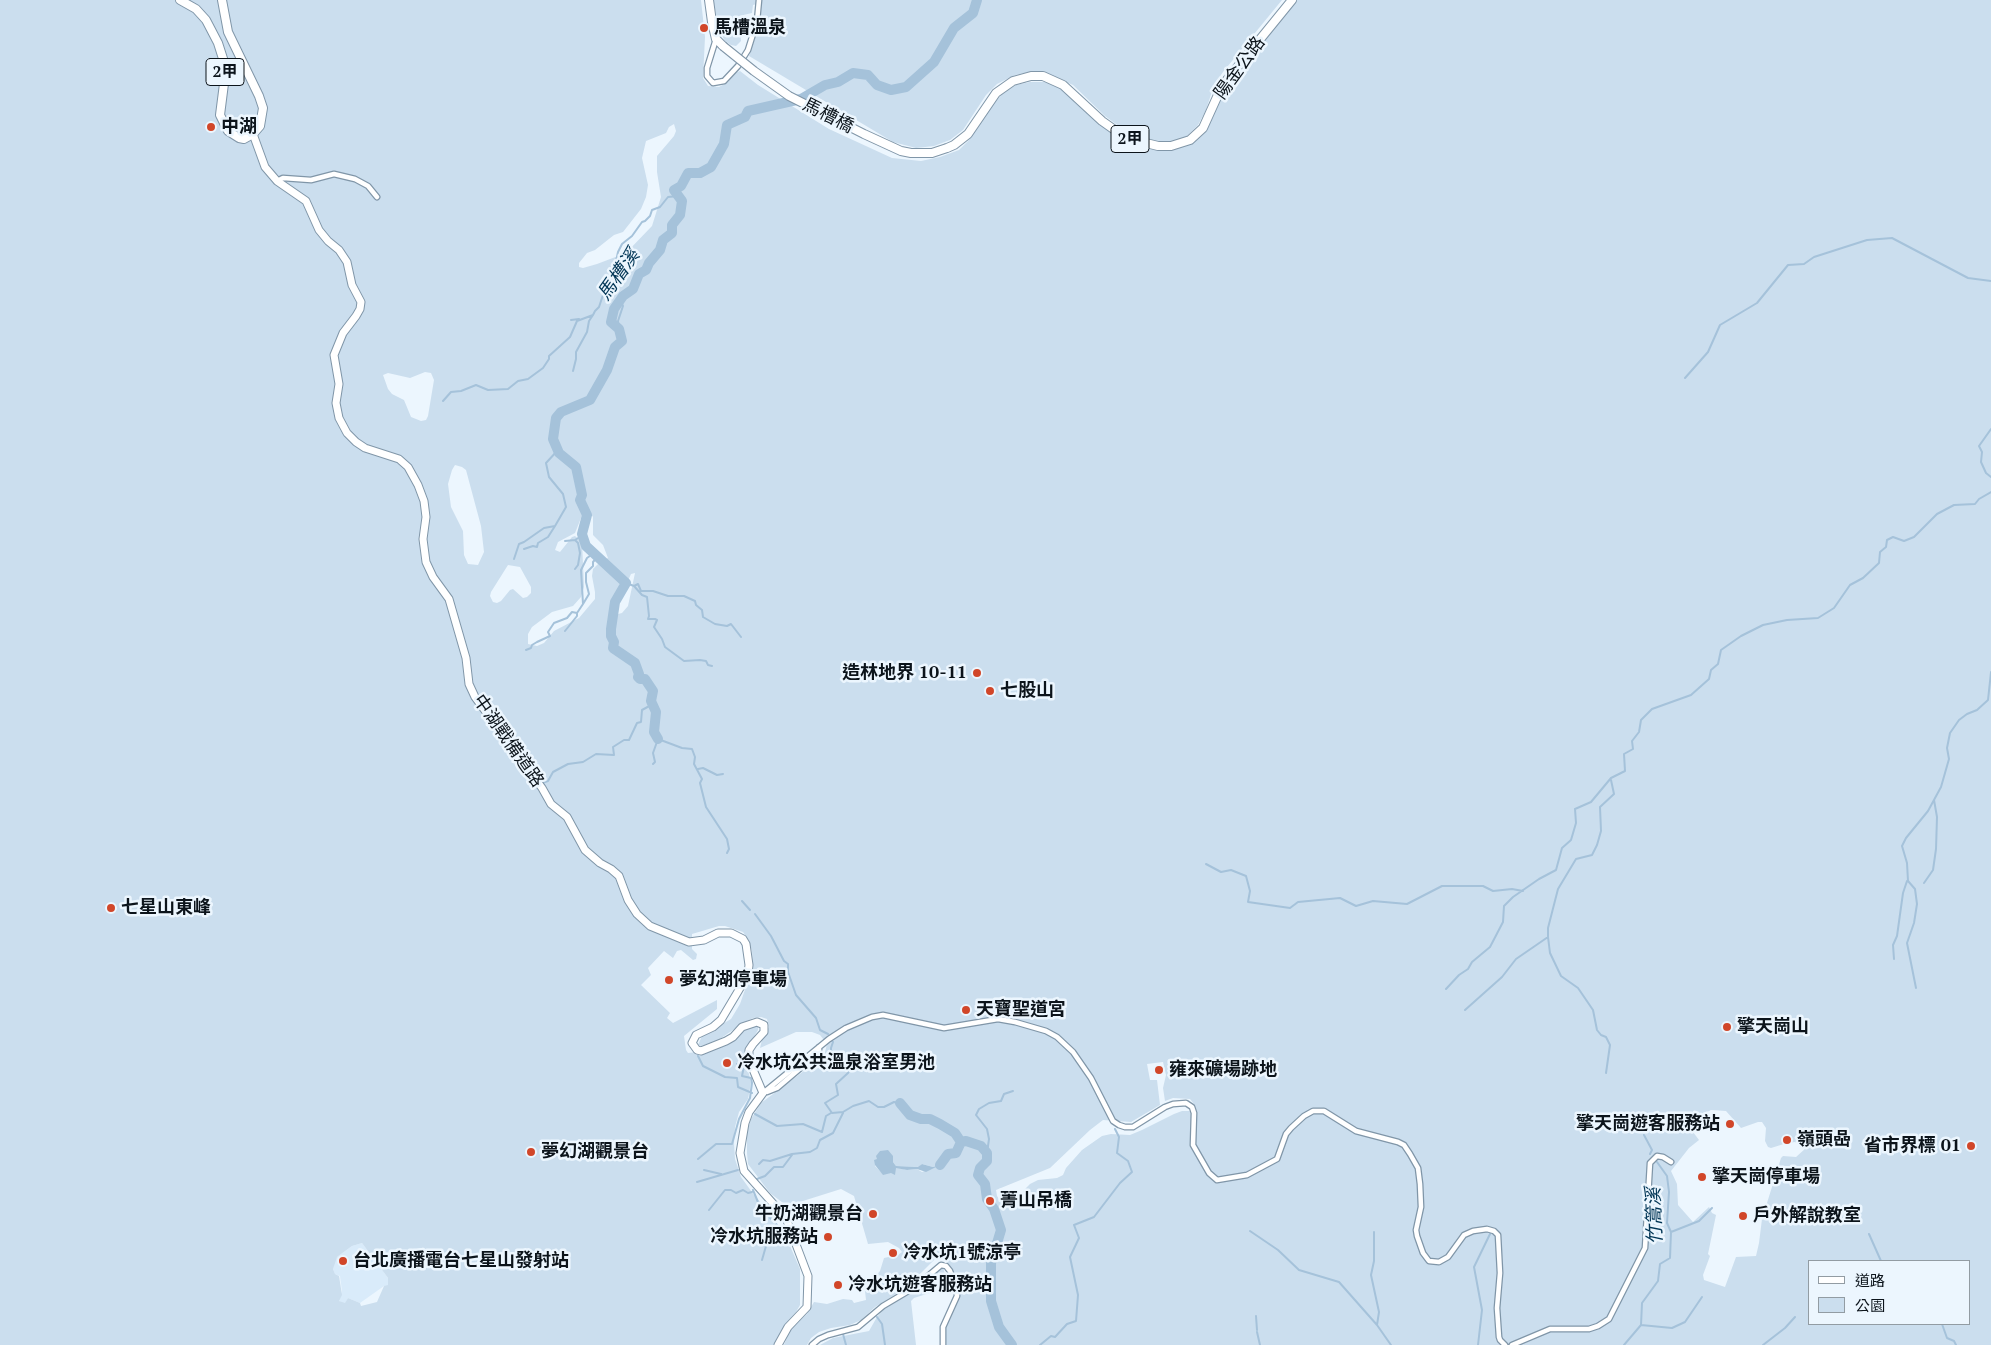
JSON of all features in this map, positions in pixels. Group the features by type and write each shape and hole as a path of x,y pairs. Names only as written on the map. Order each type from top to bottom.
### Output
{"main road":[{"name":"2甲","path":"180,0 196,9 206,20 223,56 226,68 220,115 228,131 238,138 244,139 253,134 260,126 263,108 228,32 222,0"},
{"path":"710,0 716,39"},
{"name":"陽金公路","path":"947,148 954,146 968,134 996,93 1013,80 1031,76 1042,76 1063,85 1102,122 1126,138 1158,146 1171,146 1190,140 1203,128 1222,86 1292,0"},
{"name":"馬槽橋","path":"716,39 754,72 789,96 871,138 901,151 911,153 932,153 947,148"}],"street":[{"path":"716,39 707,68 707,76 713,82 720,82 738,66 748,50 759,13 759,0"},
{"name":"中湖戰備道路","path":"253,134 265,166 277,181 306,200 319,230 339,250 347,262 352,284 361,302 360,309 343,333 334,355 338,384 336,404 340,418 347,433 356,442 365,448 399,459 408,467 418,485 424,501 426,517 423,539 426,562 433,577 449,600 466,658 469,684 475,697 542,788 551,804 567,817 585,850 600,864 611,869 619,876 628,900 637,914 650,926 690,942 699,942 718,933 731,933 743,939 746,944 748,957 748,973 720,1020 713,1027 696,1035 692,1043 697,1050 701,1051 733,1037 742,1027 757,1022 762,1023 764,1032 753,1044 749,1060 763,1094"},
{"path":"277,181 283,178 311,180 334,174 355,179 368,186 377,196"},
{"path":"778,1345 788,1327 807,1306 808,1276 786,1218 744,1171 740,1153 745,1123 749,1112 763,1094 819,1047 846,1028 872,1017 883,1015 944,1028 998,1019 1046,1031 1057,1037 1076,1057 1092,1078 1113,1121 1119,1125 1125,1128 1133,1127 1173,1104 1186,1103 1192,1107 1194,1113 1193,1145 1209,1173 1217,1180 1247,1175 1277,1159 1286,1134 1304,1116 1313,1111 1324,1111 1356,1130 1398,1142 1407,1149 1418,1168 1420,1207 1416,1230 1425,1258 1432,1262 1442,1261 1448,1257 1464,1235 1481,1228 1494,1231 1498,1235 1500,1273 1497,1308 1499,1337 1506,1345"},
{"path":"763,1094 819,1052 819,1047"},
{"path":"763,1094 777,1088 807,1064 820,1053 819,1047"},
{"path":"807,1064 814,1056"},
{"path":"1512,1345 1550,1329 1589,1329 1609,1319 1645,1248 1650,1163 1656,1156 1663,1157 1670,1162"},
{"path":"812,1345 818,1339 858,1326 883,1306 915,1287 941,1265 946,1266 950,1270 957,1290 943,1327 943,1345"}],"shaded area":[{"path":"888,1150 893,1156 893,1162 896,1166 918,1167 922,1164 933,1167 940,1165 926,1172 917,1169 896,1168 895,1175 891,1173 883,1175 875,1165 874,1160 877,1159 876,1156 880,1151"},
{"path":"362,1243 388,1278 388,1286 384,1286 360,1303 348,1298 345,1304 339,1301 342,1291 340,1276 335,1274 333,1269 334,1262 337,1257 352,1246"}],"green space":[{"path":"0,0 701,0 705,37 703,78 708,86 719,87 740,71 758,85 829,129 892,158 921,161 959,150 969,140 987,111 1002,94 1016,85 1030,82 1044,82 1056,85 1114,133 1133,144 1156,150 1174,149 1193,142 1225,87 1295,0 1991,0 1991,1345 946,1345 946,1325 959,1293 945,1257 940,1256 907,1287 875,1307 861,1320 850,1325 819,1332 811,1338 807,1345 784,1345 791,1328 807,1314 814,1302 827,1304 843,1299 852,1300 854,1303 866,1300 865,1291 869,1290 866,1282 873,1279 880,1271 884,1258 898,1255 902,1252 899,1248 888,1242 868,1244 854,1196 841,1189 787,1206 770,1193 748,1164 747,1132 751,1119 761,1103 824,1056 827,1044 820,1035 812,1032 796,1032 760,1048 769,1027 767,1019 761,1017 753,1018 743,1023 717,1041 701,1046 698,1045 702,1036 731,1019 740,1004 753,967 752,951 748,939 743,932 719,926 692,934 692,949 697,954 696,959 693,960 681,950 677,951 673,958 664,951 648,968 651,975 641,985 670,1013 667,1018 673,1023 717,1000 717,1009 684,1036 688,1053 729,1044 742,1031 755,1026 758,1027 744,1053 751,1083 748,1099 739,1112 735,1127 734,1143 735,1159 741,1177 771,1214 787,1239 800,1269 800,1305 785,1324 775,1345 0,1345","holes":["674,124 676,131 674,136 657,156 657,172 661,197 652,226 626,253 597,264 583,268 579,267 579,263 587,253 595,250 614,235 623,232 641,209 648,185 642,158 646,141 666,133 669,127","425,372 431,373 434,380 426,420 421,421 411,417 404,400 392,394 383,375 388,373 410,378","455,465 466,470 481,526 484,552 478,565 468,564 464,555 463,531 451,507 448,484","589,511 593,517 593,535 603,545 608,558 593,569 595,599 579,618 554,631 544,643 537,646 528,644 528,634 532,627 552,612 573,606 581,597 584,587 582,542 575,536 572,537 560,552 555,550 558,542 575,533 583,513","508,565 520,567 531,587 531,593 523,598 513,589 497,603 493,602 490,596","635,573 628,606 622,613 618,614 616,611 631,574","1163,1062 1166,1075 1163,1088 1165,1101 1173,1098 1190,1099 1196,1111 1182,1111 1130,1135 1111,1134 1102,1136 1082,1150 1066,1168 1063,1175 1057,1178 1038,1180 1030,1184 1023,1194 1017,1197 999,1199 996,1190 1050,1168 1103,1120 1131,1122 1160,1105 1157,1080 1150,1080 1147,1064","1711,1110 1726,1111 1741,1128 1762,1122 1766,1128 1765,1141 1768,1147 1771,1148 1795,1142 1806,1148 1796,1157 1783,1156 1781,1158 1762,1219 1756,1256 1736,1257 1725,1287 1704,1280 1703,1275 1710,1256 1708,1254 1716,1215 1712,1213 1709,1207 1693,1222 1678,1205 1677,1184 1671,1171 1689,1148 1699,1140 1693,1132 1705,1113","878,1157 893,1162 896,1166 919,1167 922,1164 933,1167 937,1166 922,1172 917,1169 907,1170 896,1167 883,1174 875,1166","362,1243 388,1278 388,1285 384,1286 377,1302 361,1306 360,1303 348,1298 345,1303 339,1301 342,1295 339,1276 335,1274 333,1269 337,1257 352,1246"]},
{"path":"713,0 1282,0 1214,85 1206,110 1198,125 1185,138 1179,141 1164,144 1146,140 1120,127 1105,116 1073,85 1042,72 1029,72 1015,75 997,84 986,95 963,130 950,140 934,146 916,148 893,142 749,56 761,14 761,7 757,4 753,5 752,13 739,16 741,41 736,46 725,41 720,32"},
{"path":"943,1268 950,1289 933,1292 914,1298 911,1301 916,1345 820,1345 833,1338 869,1331 883,1310 917,1288 935,1271"}],"waterway":[{"name":"馬槽溪","path":"658,739 654,732 656,712 651,701 653,691 645,679 638,677 639,674 635,663 613,648 614,642 611,636 611,629 615,602 626,583 586,546 582,534 587,515 580,500 582,495 576,467 559,453 553,439 556,418 561,412 590,400 607,370 615,347 622,341 619,329 611,322 614,309 623,296 633,289 639,274 646,270 649,263 660,250 663,240 672,233 672,225 680,215 682,201 674,190 681,186 688,173 700,173 711,167 724,144 727,125 745,117 748,111 801,99 825,85 838,82 853,73 868,75 877,85 891,90 906,87 934,62 954,28 973,13 977,0"},
{"path":"443,401 451,392 461,391 476,385 488,390 508,389 518,381 528,379 543,368 549,356 570,337 577,321 593,315 599,307 606,286 612,280 618,252 622,244 650,216 652,210 660,207 668,197 678,196"},
{"path":"1685,378 1708,352 1720,325 1757,303 1788,265 1804,264 1814,257 1867,240 1892,238 1968,278 1991,281"},
{"path":"619,329 618,321 623,306 620,300"},
{"path":"573,371 576,352 587,332 589,321 593,315"},
{"path":"571,320 579,319"},
{"path":"1991,429 1979,446 1982,452 1981,462 1986,473 1991,477"},
{"path":"514,559 519,544 544,528 555,526 566,507 563,494 549,477 546,463 558,450"},
{"path":"1446,989 1459,975 1468,969 1472,962 1490,947 1503,922 1504,906 1513,897 1556,870 1562,848 1571,840 1576,823 1575,809 1591,802 1611,778 1625,771 1624,754 1633,749 1632,741 1639,732 1641,720 1652,709 1691,695 1709,679 1711,670 1718,664 1721,650 1741,636 1763,625 1787,620 1818,618 1834,608 1850,585 1863,578 1879,563 1880,552 1886,547 1887,540 1893,537 1904,541 1914,537 1937,514 1954,505 1975,504 1979,499 1991,492"},
{"path":"524,549 533,546 537,547 538,543 548,537 555,526"},
{"path":"575,569 578,565 580,553 578,543 575,540 583,535"},
{"path":"565,541 575,540"},
{"path":"526,650 550,636 548,632 554,623 567,618 572,612 577,613 583,604 581,570 587,558 594,553"},
{"path":"583,604 589,594 586,573 593,566 593,562 598,556"},
{"path":"626,583 634,586 642,595 647,597 648,619 657,620 654,627 665,647 684,661 706,661 708,665 712,666"},
{"path":"634,586 638,584 641,591 653,591 668,596 684,596 695,601 696,605 702,610 703,617 715,624 727,626 731,624 741,637"},
{"path":"565,631 577,616 577,613"},
{"path":"1916,988 1907,943 1914,923 1917,904 1915,889 1908,881 1907,863 1902,846 1906,838 1928,811 1941,787 1949,759 1947,748 1950,733 1959,720 1977,710 1988,700 1991,672"},
{"path":"542,783 548,781 553,772 568,764 583,762 596,754 614,755 613,747 624,740 629,740 637,723 641,722 642,710 653,704"},
{"path":"653,764 655,762 653,753 658,739 682,748 692,749 695,757 694,764 702,779 700,783 706,807 727,839 729,849 727,853"},
{"path":"698,769 703,768 717,775 723,774"},
{"path":"1465,1010 1502,977 1516,959 1548,937 1548,928 1558,889 1576,859 1592,855 1597,845 1601,831 1600,807 1614,794 1611,780"},
{"path":"1924,883 1933,870 1936,849 1937,817 1934,800"},
{"path":"1206,864 1221,872 1231,870 1246,876 1250,891 1248,902 1290,908 1298,902 1340,898 1356,906 1373,901 1407,904 1442,886 1483,886 1493,891 1512,889 1523,891"},
{"path":"1894,959 1893,945 1897,936 1903,893 1907,881"},
{"path":"742,901 750,910"},
{"path":"755,914 771,936 784,961 788,964 788,972 796,995 816,1018 820,1030 828,1034"},
{"path":"1548,937 1550,953 1561,976 1578,988 1593,1010 1597,1030 1606,1037 1610,1045 1606,1073"},
{"path":"832,1041 831,1051 843,1056 851,1068 836,1084 838,1095 825,1103 832,1113 843,1112 853,1106 869,1101 878,1107 884,1107 894,1102 900,1103"},
{"path":"698,1056 703,1066 725,1077 737,1078 738,1087 752,1093"},
{"path":"698,1159 716,1144 732,1144 739,1119 750,1098 752,1083 751,1078 742,1076 744,1066 737,1064"},
{"path":"987,1153 989,1139 987,1129 976,1115 979,1109 989,1103 1001,1101 1004,1094 1013,1091"},
{"path":"900,1103 910,1115 921,1119 930,1119 940,1124 955,1133 961,1142"},
{"path":"755,1114 777,1126 803,1124 822,1132 826,1116 831,1113"},
{"path":"759,1164 763,1160 770,1161 792,1154 810,1152 817,1148 820,1140 833,1133 843,1113"},
{"path":"1040,1345 1051,1336 1055,1337 1067,1324 1076,1321 1078,1295 1070,1257 1079,1238 1074,1225 1094,1217 1120,1183 1132,1172 1128,1161 1117,1153 1119,1137 1115,1129"},
{"name":"竹篙溪","path":"1644,1135 1652,1150 1650,1154"},
{"path":"940,1165 948,1154 956,1153 961,1142 966,1141 981,1146 987,1153 987,1161 980,1168 978,1175 985,1184 987,1199 994,1209 1001,1230 991,1263 991,1301 999,1327 1012,1345"},
{"path":"757,1179 765,1176 774,1167 783,1167 792,1155"},
{"name":"竹篙溪","path":"1624,1345 1641,1325 1642,1303 1658,1281 1660,1264 1670,1258 1671,1232 1667,1223 1669,1192 1667,1176 1657,1162"},
{"path":"704,1170 721,1174"},
{"path":"697,1182 738,1170"},
{"path":"709,1210 725,1190 731,1190 736,1193 743,1190 748,1193 752,1192"},
{"path":"753,1190 760,1207 777,1225 766,1246 762,1260"},
{"path":"1671,1232 1699,1221 1712,1208"},
{"path":"1250,1231 1278,1250 1299,1270 1339,1282 1377,1325 1391,1345"},
{"path":"1374,1232 1374,1261 1371,1275 1379,1312 1377,1325"},
{"path":"1478,1345 1482,1310 1474,1267 1490,1234"},
{"path":"1869,1234 1881,1260"},
{"path":"1641,1325 1672,1328 1685,1322 1702,1297"},
{"path":"1256,1316 1257,1330"},
{"path":"877,1317 882,1324 885,1345"},
{"path":"1763,1345 1785,1328 1795,1317"},
{"path":"1942,1325 1947,1338 1954,1341 1956,1345"},
{"path":"1257,1332 1260,1345"},
{"path":"843,1334 846,1345"}],"place":[{"name":"馬槽溫泉","path":"704,28"},
{"name":"中湖","path":"211,127"},
{"name":"造林地界 10-11","path":"977,673"},
{"name":"七股山","path":"990,691"},
{"name":"七星山東峰","path":"111,908"},
{"name":"夢幻湖停車場","path":"669,980"},
{"name":"天寶聖道宮","path":"966,1010"},
{"name":"擎天崗山","path":"1727,1027"},
{"name":"冷水坑公共溫泉浴室男池","path":"727,1063"},
{"name":"雍來礦場跡地","path":"1159,1070"},
{"name":"擎天崗遊客服務站","path":"1730,1124"},
{"name":"嶺頭喦","path":"1787,1140"},
{"name":"省市界標 01","path":"1971,1146"},
{"name":"夢幻湖觀景台","path":"531,1152"},
{"name":"擎天崗停車場","path":"1702,1177"},
{"name":"菁山吊橋","path":"990,1201"},
{"name":"牛奶湖觀景台","path":"873,1214"},
{"name":"戶外解說教室","path":"1743,1216"},
{"name":"冷水坑服務站","path":"828,1237"},
{"name":"冷水坑1號涼亭","path":"893,1253"},
{"name":"台北廣播電台七星山發射站","path":"343,1261"},
{"name":"冷水坑遊客服務站","path":"838,1285"}]}
